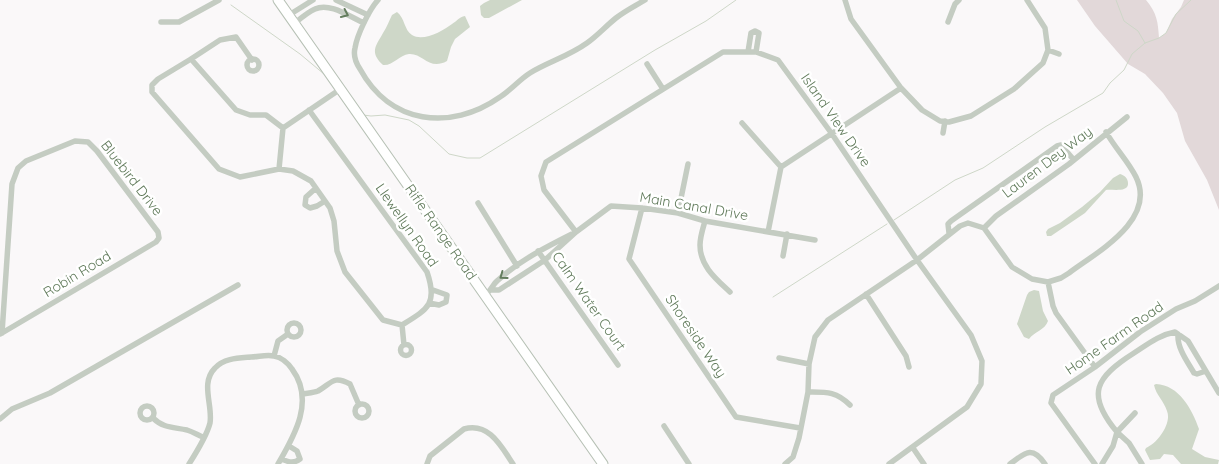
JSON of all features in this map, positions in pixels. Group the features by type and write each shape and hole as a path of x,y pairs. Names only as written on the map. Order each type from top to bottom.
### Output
{"main road":[{"name":"Rifle Range Road","path":"278,0 339,90 489,292 603,464"}],"street":[{"path":"161,22 179,22 219,0"},
{"path":"292,19 313,0"},
{"path":"336,0 368,15"},
{"path":"378,0 364,23 355,48 355,61 365,80 385,101 405,113 427,118 450,118 474,111 500,98 524,77 587,43 617,17 645,0"},
{"path":"845,0 850,19 901,88 922,110 940,121 971,116 1014,89 1043,64 1048,50 1045,28 1027,0"},
{"path":"948,22 955,4 959,0"},
{"path":"292,19 322,7 333,9 364,23"},
{"path":"748,52 751,33 755,30 759,33 756,52"},
{"path":"252,60 236,38 220,40 158,79 152,85 152,92 219,169 240,177 279,169 293,171 311,181 330,208 334,221 337,251 345,272 382,320 402,324 415,316 429,303 439,305 446,302 447,295 433,290"},
{"path":"1048,50 1060,54"},
{"name":"Island View Drive","path":"576,232 544,190 541,176 546,162 723,52 756,52 778,60 832,134 970,335 982,361 981,384 967,407 889,464"},
{"path":"191,60 236,110 250,115 266,115 283,128"},
{"path":"648,64 663,89"},
{"path":"768,232 781,167 901,88"},
{"path":"279,169 283,128 339,90"},
{"name":"Llewellyn Road","path":"309,110 427,272 433,290 429,303"},
{"name":"Lauren Dey Way","path":"984,228 996,216 1074,160 1106,132 1127,117"},
{"path":"943,133 945,121"},
{"path":"742,123 781,167"},
{"path":"785,464 793,457 800,428 808,392 809,364 815,337 828,320 917,260 949,233 968,223 984,228 1012,266 1032,279 1048,282 1062,278 1121,234 1135,216 1140,189 1136,178 1106,132"},
{"name":"Bluebird Drive","path":"1,334 12,184 18,168 26,160 75,141 88,142 98,151 158,232"},
{"path":"949,233 948,224 951,221 1057,146 1061,145 1074,160"},
{"path":"678,213 688,164"},
{"path":"316,188 306,197 305,205 310,208 325,201"},
{"path":"478,203 517,266"},
{"name":"Main Canal Drive","path":"489,292 499,290 545,260 576,232 611,206 678,213 705,221 815,240"},
{"name":"Shoreside Way","path":"642,208 629,259 736,417 800,428"},
{"path":"705,221 700,245 703,262 714,278 730,292"},
{"name":"Robin Road","path":"1,334 156,242 159,238 158,232"},
{"name":"Main Canal Drive","path":"489,292 494,282 538,251 576,232"},
{"path":"783,256 787,234"},
{"name":"Calm Water Court","path":"538,251 618,365"},
{"path":"1048,282 1056,313 1095,367"},
{"path":"0,419 12,409 50,394 238,285"},
{"name":"Home Farm Road","path":"1095,464 1051,403 1053,395 1095,367 1140,332 1176,309 1195,301 1219,286"},
{"path":"866,294 906,356 909,367"},
{"path":"402,324 404,345"},
{"path":"1142,464 1129,443 1104,417 1101,408 1098,390 1102,378 1113,366 1163,335 1175,332 1188,341 1219,393"},
{"path":"274,356 278,341 288,334"},
{"path":"1178,334 1177,342 1179,347 1194,373 1206,371"},
{"path":"189,464 210,423 207,389 211,372 216,366 234,358 274,356 287,362 296,375 302,394 300,415 294,437 280,461 295,462 300,459 297,451 289,446"},
{"path":"779,358 809,364"},
{"path":"302,394 316,392 332,380 342,380 350,384 359,405"},
{"path":"808,392 827,392 841,396 850,405"},
{"path":"1102,464 1110,452 1117,432 1135,413"},
{"path":"152,418 160,425 174,429 189,430 203,437"},
{"path":"664,426 689,464"},
{"path":"428,464 430,456 464,429 470,427 486,430 492,435 513,464"},
{"path":"913,448 924,464"},
{"path":"1010,464 1026,453 1032,452 1037,454 1045,464"}],"shaded area":[{"path":"490,0 522,0 489,18 484,18 481,15 480,6"},
{"path":"1077,0 1146,0 1153,9 1159,38 1166,33 1184,0 1219,0 1219,210 1207,180 1185,141 1177,113 1163,93 1145,74 1128,64 1095,26"},
{"path":"397,12 402,17 409,33 417,37 438,32 465,16 470,27 455,39 447,61 441,64 431,63 414,54 409,54 390,64 383,65 376,56 375,49 392,15"},
{"path":"1120,174 1127,180 1128,186 1126,188 1106,190 1085,213 1051,236 1047,236 1046,232 1048,229 1082,207 1113,178"},
{"path":"1034,290 1039,291 1043,311 1048,321 1044,327 1029,339 1024,337 1017,324 1027,295"},
{"path":"1154,385 1164,385 1184,399 1199,429 1192,449 1205,457 1219,460 1218,464 1181,464 1173,455 1164,454 1160,459 1150,460 1145,450 1163,432 1168,421 1166,407 1155,389"}],"waterway":[{"path":"363,115 385,115 409,120 419,126 449,154 467,158 480,158 655,50 706,21 736,0"},
{"path":"1116,0 1124,21 1138,31 1145,43"},
{"path":"894,220 955,180 983,168 1045,127 1103,93 1110,83 1124,70 1132,54 1145,43 1159,38 1166,33 1176,14 1191,0"},
{"path":"231,5 300,54 324,74"},
{"path":"773,297 887,224"}]}
